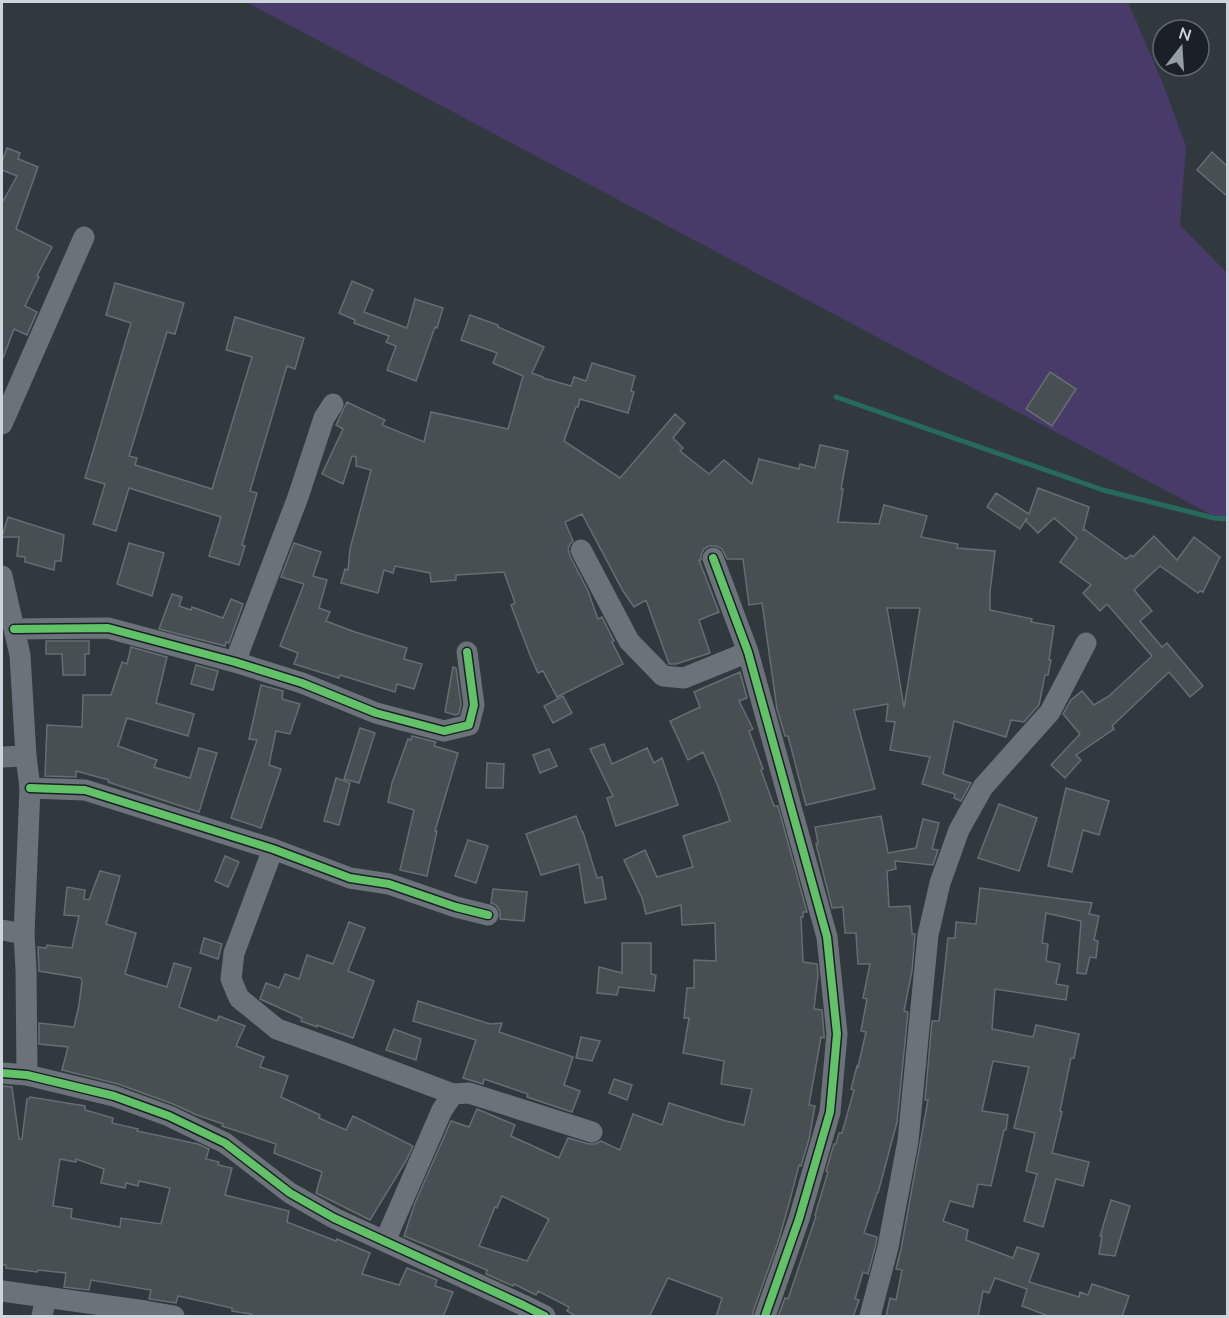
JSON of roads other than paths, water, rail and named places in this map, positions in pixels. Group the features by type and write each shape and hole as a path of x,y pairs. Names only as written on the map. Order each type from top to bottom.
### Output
{"street":[{"path":"2,424 84,237"},
{"path":"235,662 298,497 324,418 333,404"},
{"path":"581,550 629,641 663,676 684,678 748,652"},
{"path":"713,558 748,652 827,937 837,1034 830,1112 799,1219 765,1317"},
{"path":"2,576 20,655 30,788 24,934 27,1076"},
{"path":"14,629 108,628 235,662 302,683 376,713 444,730 469,725 474,705 467,652"},
{"path":"870,1317 888,1247 908,1141 928,935 940,883 959,830 982,787 1050,712 1086,643"},
{"path":"2,757 26,756"},
{"path":"30,788 85,790 273,849 350,878 389,884 456,907 488,915"},
{"path":"273,849 234,953 231,979 239,998 277,1029 453,1095 469,1093 592,1132"},
{"path":"2,930 24,934"},
{"path":"2,1073 27,1076 114,1096 169,1116 225,1143 290,1193 334,1218 523,1305 544,1317"},
{"path":"385,1241 442,1110 453,1095"},
{"path":"2,1291 44,1307 145,1311 174,1317"}],"waterway":[{"path":"836,397 1103,490 1214,518 1228,519"}]}
